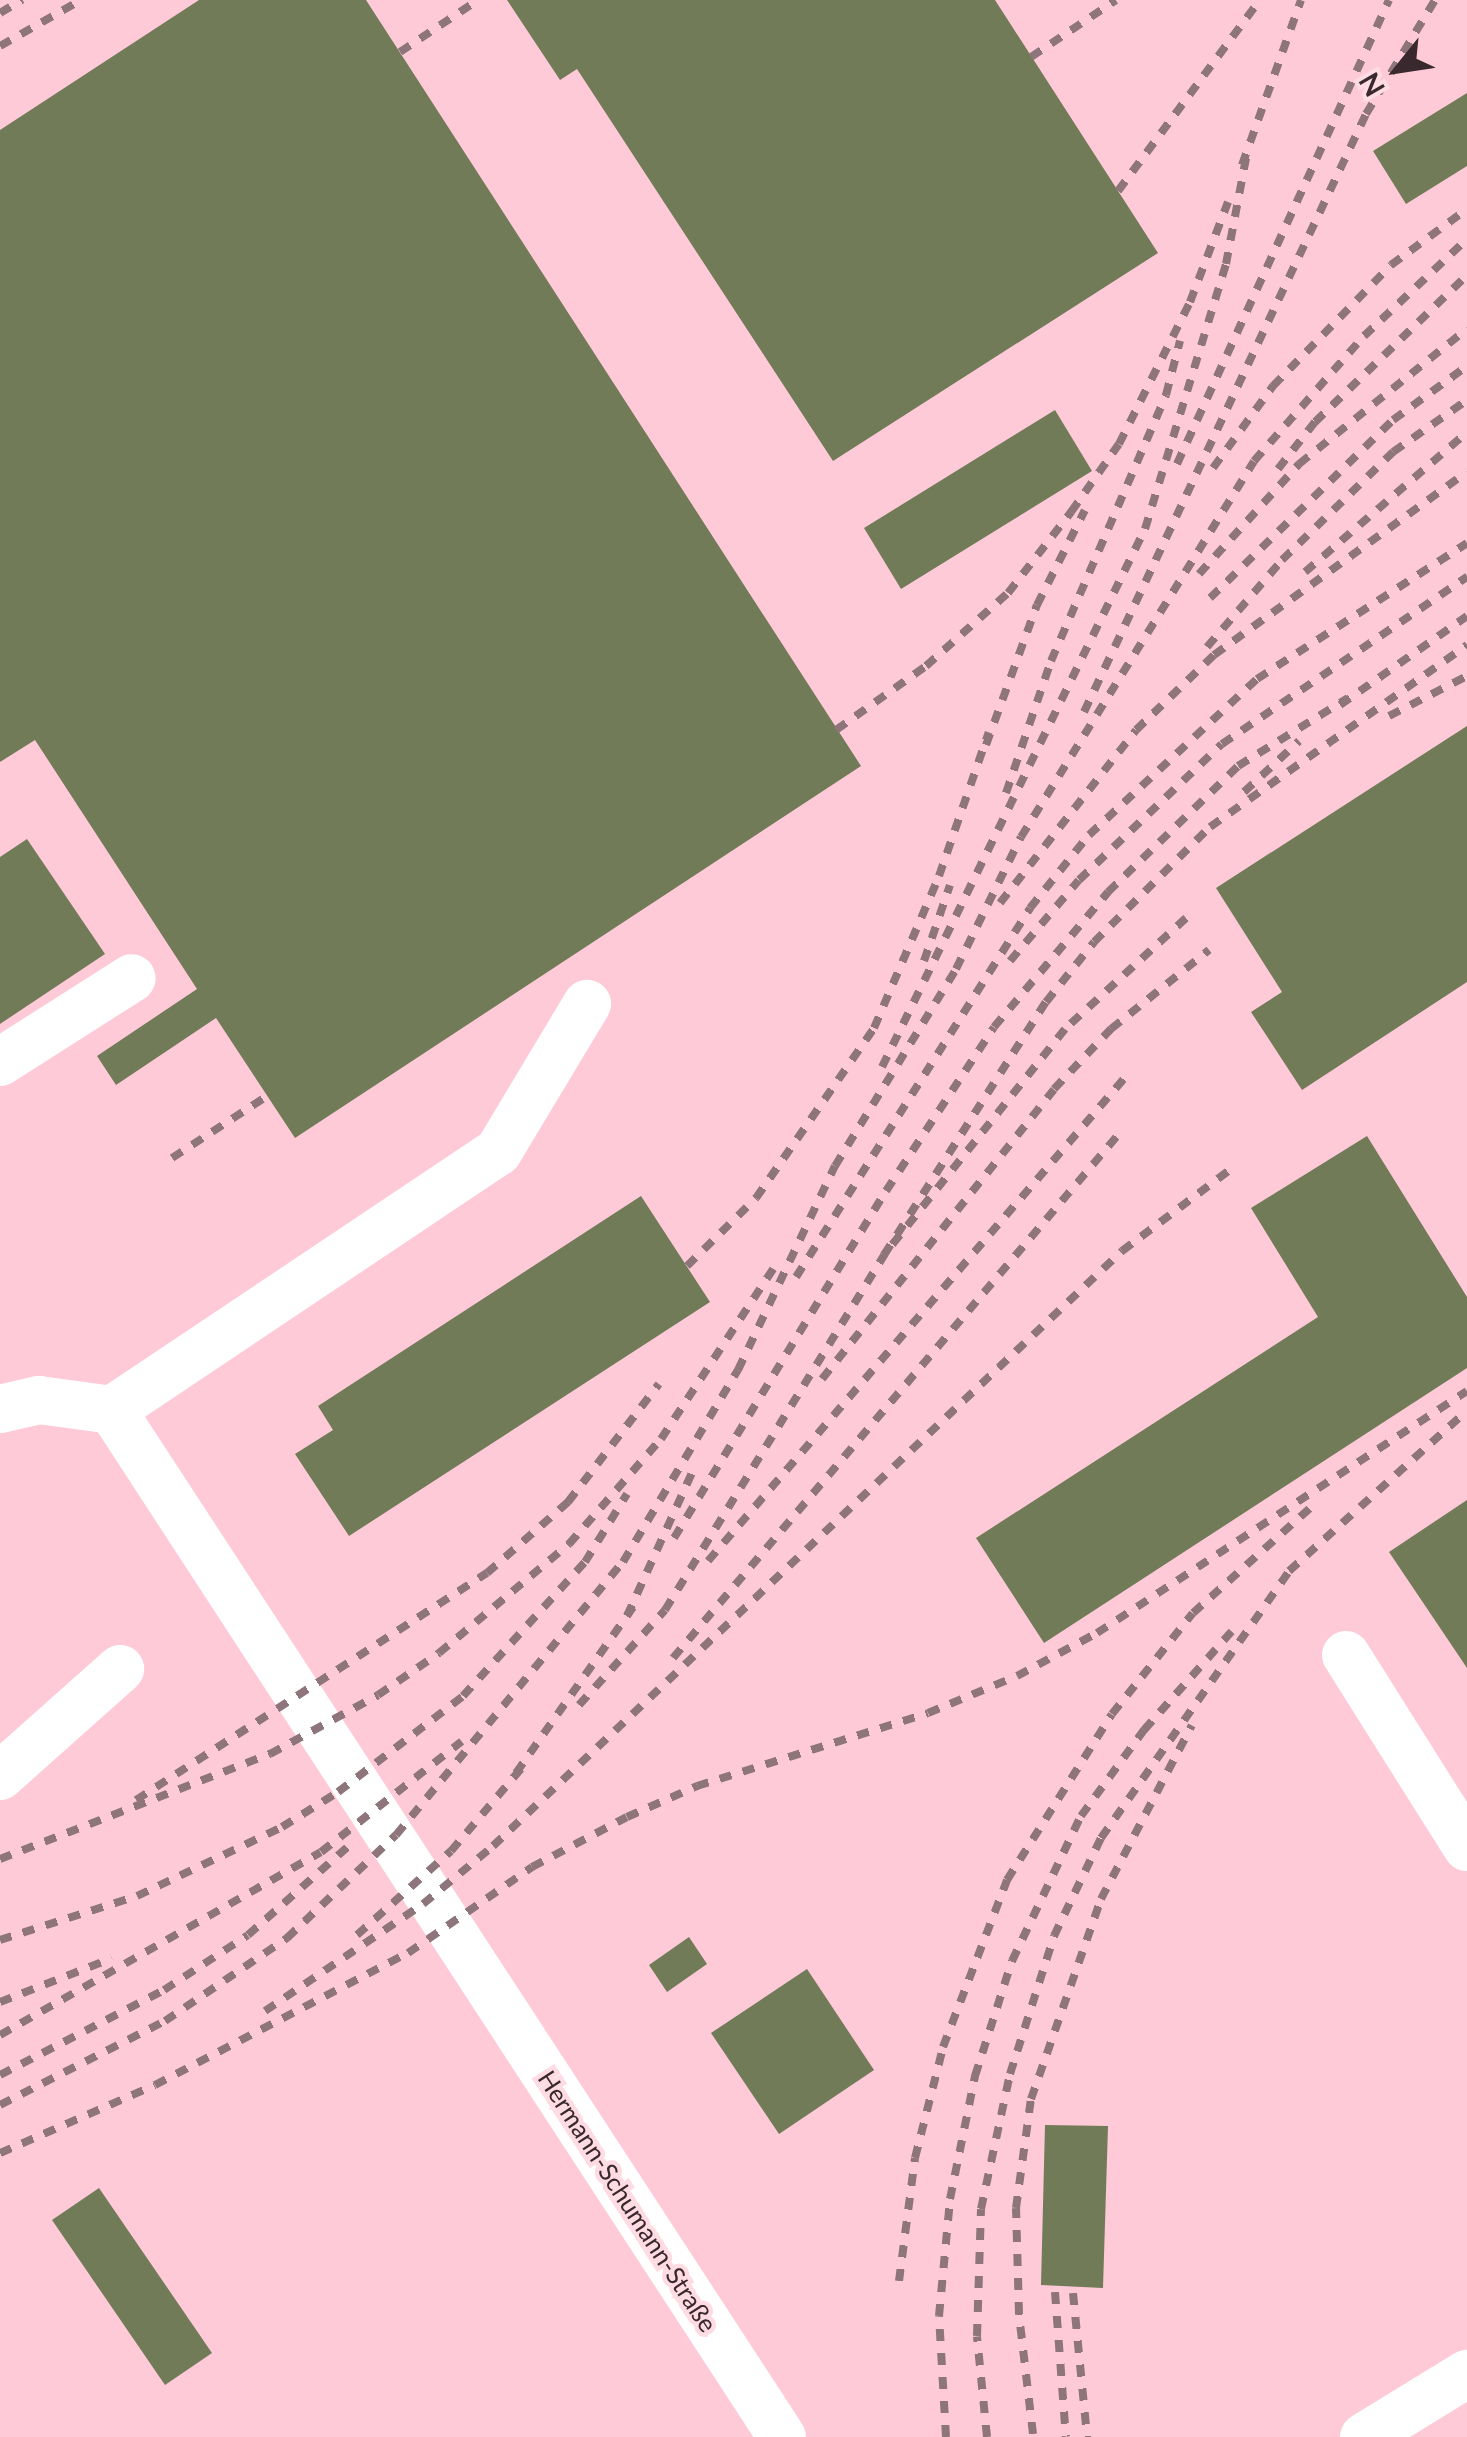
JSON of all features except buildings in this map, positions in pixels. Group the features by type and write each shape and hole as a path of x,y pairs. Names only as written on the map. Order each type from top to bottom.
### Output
{"lane":[{"path":"0,1062 132,978"},
{"path":"0,1408 40,1400 112,1410 498,1152 586,1004"},
{"name":"Hermann-Schumann-Straße","path":"112,1410 782,2437"},
{"path":"1346,1655 1454,1796 1467,1848"},
{"path":"0,1776 120,1668"},
{"path":"1364,2437 1467,2374"}],"shaded area":[{"path":"0,0 1467,0 1467,2437 0,2437"}],"railway":[{"path":"0,13 22,0"},
{"path":"0,46 81,0"},
{"path":"400,52 478,0"},
{"path":"1031,57 1116,0"},
{"path":"1118,191 1260,0"},
{"path":"1242,165 1301,0"},
{"path":"1177,464 1389,0"},
{"path":"1084,712 1366,114 1435,0"},
{"path":"882,1067 1145,529 1226,264 1247,153"},
{"path":"836,730 926,666 1008,593 1071,512 1119,444 1190,302 1228,202"},
{"path":"1213,468 1273,386 1391,265 1467,209"},
{"path":"0,2105 165,2021 287,1938 396,1835 623,1562 738,1370 835,1166 956,969 1021,837 1254,461 1364,336 1467,239"},
{"path":"1278,469 1315,422 1467,275"},
{"path":"1199,574 1299,464 1467,329"},
{"path":"1006,793 1051,661 1166,395 1180,341"},
{"path":"1210,598 1393,420 1467,366"},
{"path":"1207,647 1282,560 1393,452 1467,400"},
{"path":"1305,572 1467,432"},
{"path":"1000,903 1136,730 1214,655 1467,472"},
{"path":"986,745 1037,605 1085,510"},
{"path":"796,1277 1030,908 1089,835 1257,679 1467,543"},
{"path":"1010,961 1079,880 1222,744 1467,577"},
{"path":"1340,705 1467,616"},
{"path":"1186,918 1065,1029 884,1255 1046,1002 1094,942 1210,827 1467,645"},
{"path":"1389,716 1467,676"},
{"path":"674,1538 886,1191 994,1027 1108,892 1238,766 1348,698"},
{"path":"687,1266 756,1198 874,1028 939,876 989,732"},
{"path":"1244,792 1299,741"},
{"path":"924,961 950,885"},
{"path":"822,1379 1054,1089 1111,1029 1209,950"},
{"path":"708,1561 1127,1075"},
{"path":"172,1158 267,1096"},
{"path":"673,1658 1118,1135"},
{"path":"265,2011 423,1904 493,1846 1122,1251 1232,1168"},
{"path":"579,1705 665,1610 884,1255"},
{"path":"0,1859 270,1754 378,1695 439,1653 569,1544 661,1439 773,1269"},
{"path":"136,1800 487,1573 568,1502 659,1384"},
{"path":"0,2153 155,2085 408,1953 532,1867 627,1817 697,1786 928,1713 1017,1676 1097,1633 1467,1391"},
{"path":"987,2437 977,2336 981,2209 1010,2074 1054,1936 1101,1838 1289,1571 1467,1411"},
{"path":"627,1616 695,1466"},
{"path":"0,1940 137,1896 282,1827 338,1792 463,1696 585,1562 627,1494"},
{"path":"899,2281 915,2158 943,2047 1007,1880 1112,1714 1193,1613 1310,1508"},
{"path":"516,1773 633,1607"},
{"path":"946,2437 939,2316 950,2199 975,2076 1012,1961 1081,1816 1144,1730 1232,1631"},
{"path":"1033,2434 1019,2314 1016,2208 1031,2099 1101,1899 1192,1725"},
{"path":"0,2035 321,1852 462,1741"},
{"path":"357,1935 451,1851 525,1764"},
{"path":"0,2075 164,1990 248,1935 353,1842"},
{"path":"0,2002 112,1958"},
{"path":"1055,2292 1066,2437"},
{"path":"1073,2293 1087,2437"}]}
